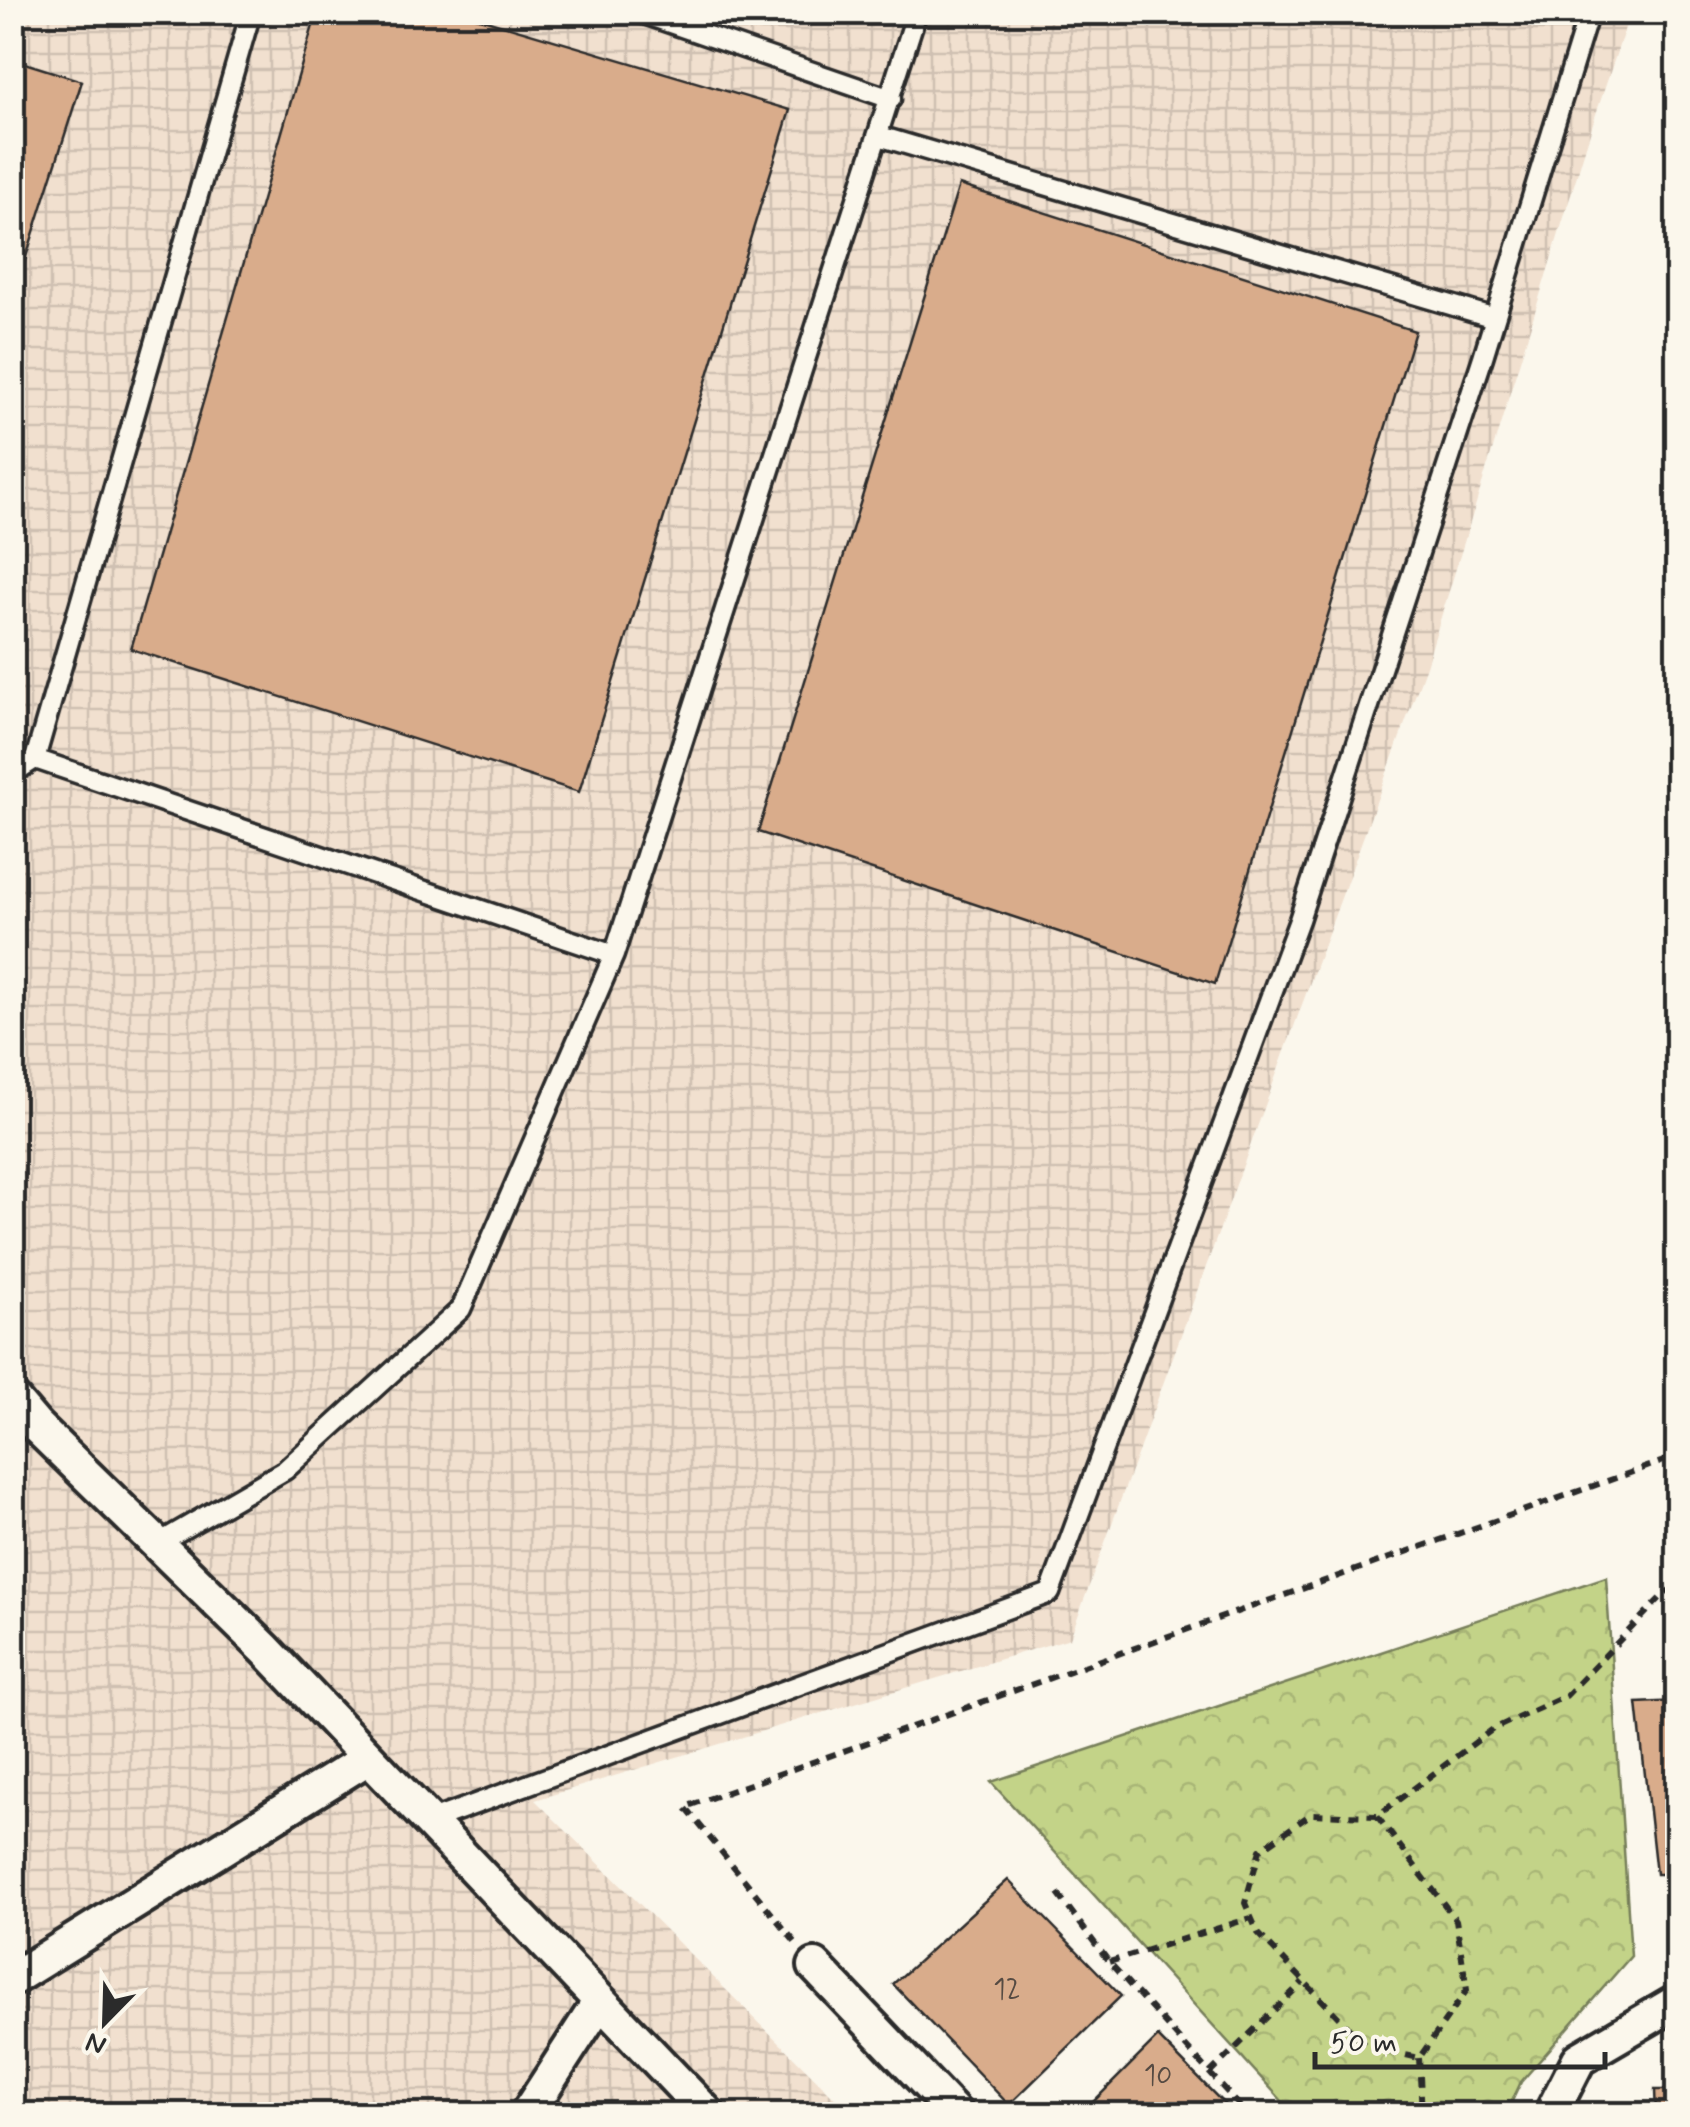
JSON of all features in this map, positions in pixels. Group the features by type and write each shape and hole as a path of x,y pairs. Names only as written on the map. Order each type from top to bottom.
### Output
{"street":[{"path":"12,1398 266,1649 708,2114"},
{"path":"12,1979 368,1758"},
{"path":"815,1966 956,2114"},
{"path":"1551,2114 1578,2059 1678,2000"},
{"path":"527,2114 600,2002"}],"lane":[{"path":"12,774 35,759 252,12"},
{"path":"638,12 891,99"},
{"path":"158,1544 284,1470 461,1310 614,955 917,12"},
{"path":"429,1822 1050,1593 1299,920 1495,318 1589,12"},
{"path":"879,136 1495,318"},
{"path":"35,759 614,955"}],"path":[{"path":"815,1966 685,1807 1678,1456"},
{"path":"1420,2058 1366,2046 1258,1934 1245,1902 1260,1850 1311,1814 1377,1816 1492,1728 1566,1696 1666,1592 1678,1587"},
{"path":"1377,1816 1456,1920 1467,1990 1420,2058 1422,2114"},
{"path":"1058,1894 1108,1962 1247,2114"},
{"path":"1108,1962 1251,1918"},
{"path":"1210,2073 1303,1982"}],"shaded area":[{"path":"12,13 1630,13 1426,666 1070,1638 535,1800 851,2114 13,2114"}],"green space":[{"path":"1606,1577 1631,1956 1521,2082 1506,2114 1294,2114 991,1782"}],"building":[{"path":"317,12 459,12 790,110 579,792 131,649"},
{"path":"12,59 82,81 12,301"},
{"path":"959,185 1415,331 1215,984 758,832"},
{"path":"1678,1701 1678,1874 1656,1874 1637,1703"},
{"path":"1008,1880 1121,1996 1009,2105 893,1984"},
{"path":"1158,2037 1234,2114 1081,2114"},
{"path":"1655,2090 1678,2090 1678,2114 1656,2114"}]}
